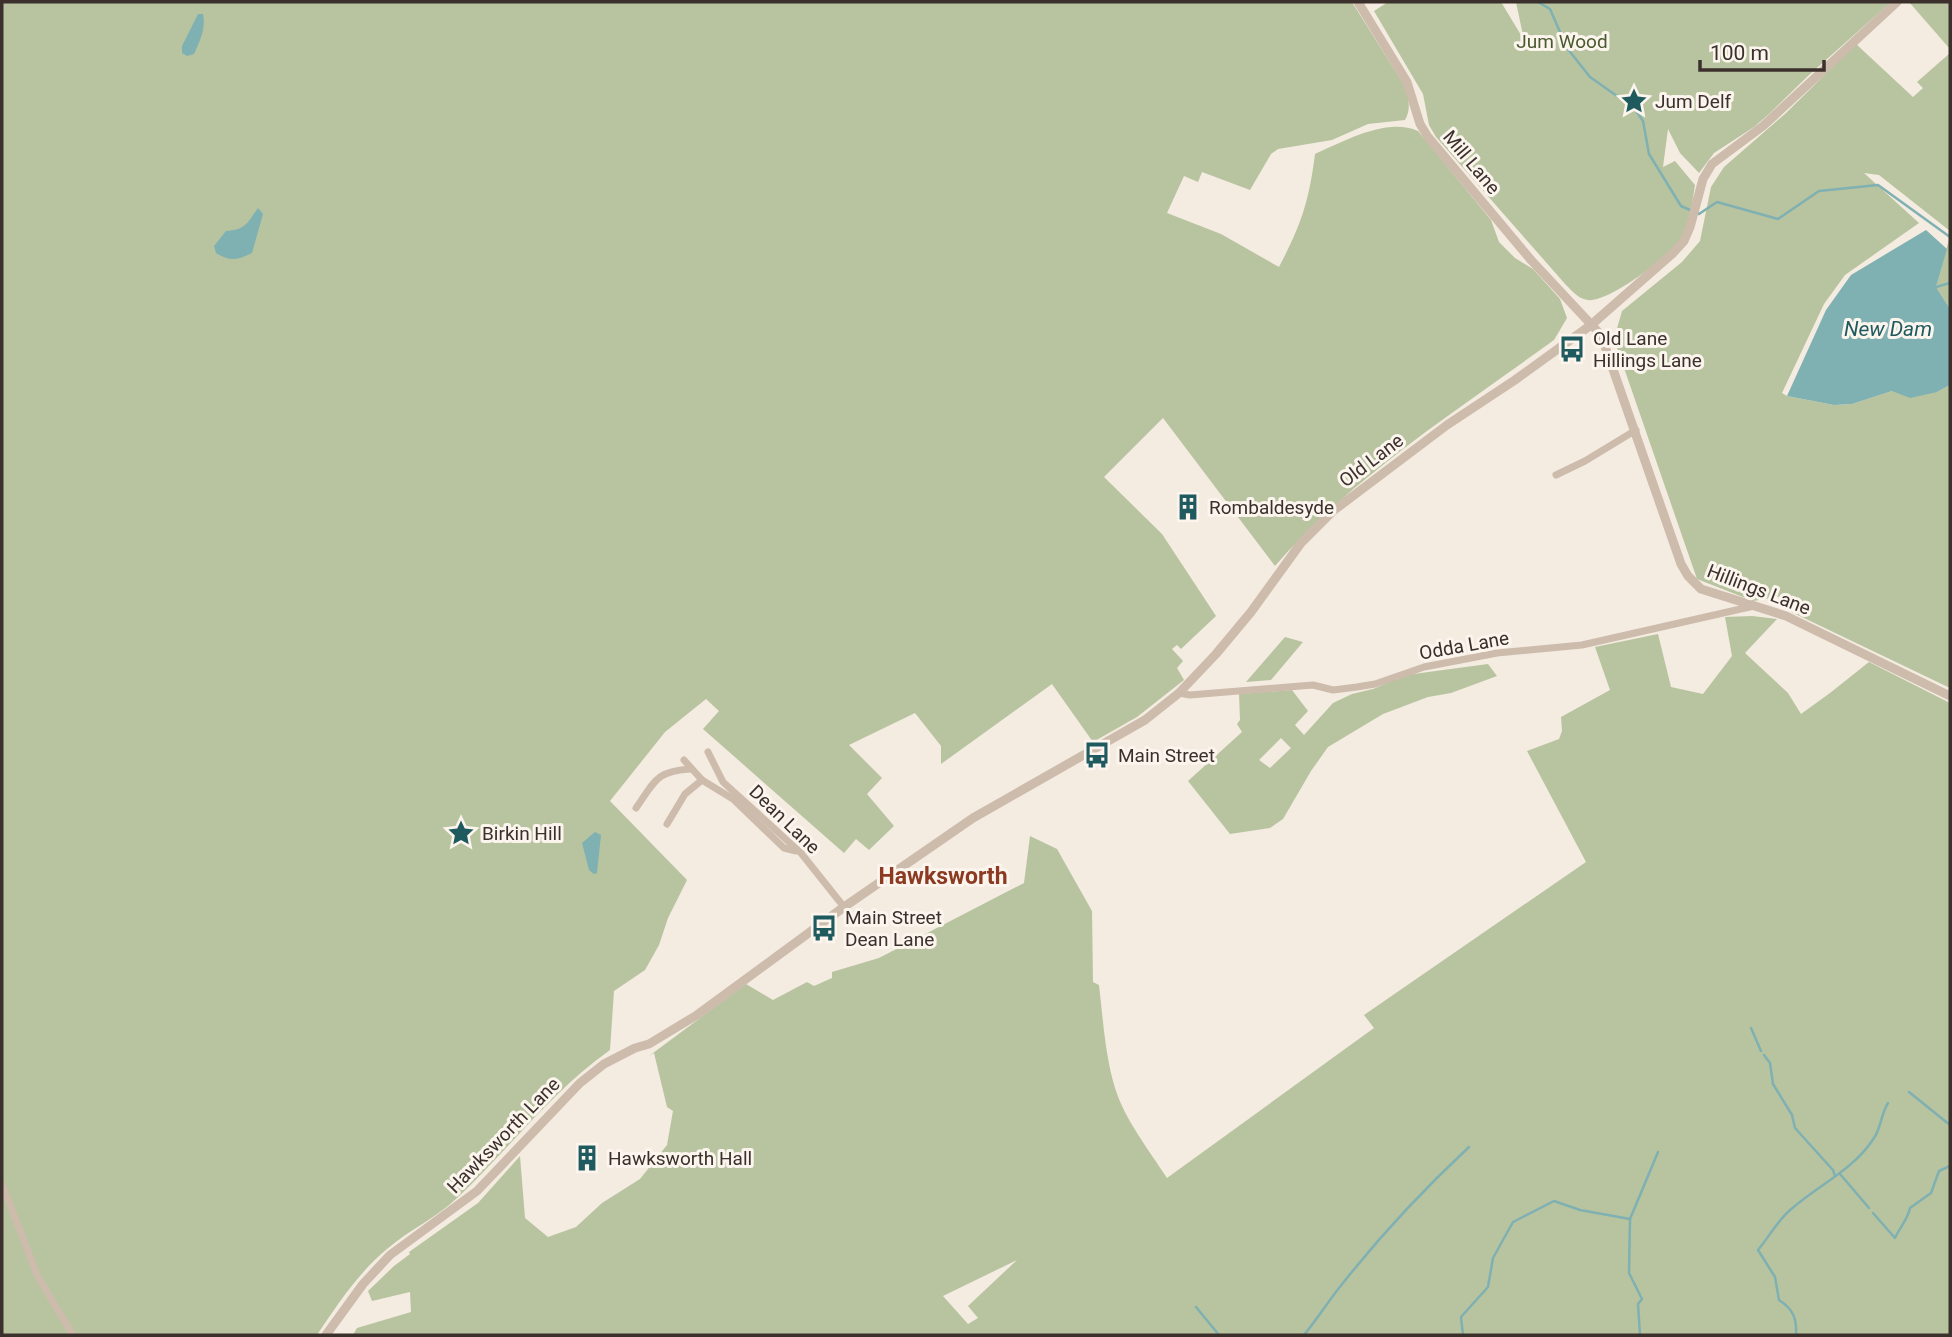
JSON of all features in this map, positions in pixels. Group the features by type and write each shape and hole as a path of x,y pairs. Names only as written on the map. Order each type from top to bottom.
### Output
{"street":[{"name":"Mill Lane","path":"1358,2 1407,82 1420,124 1428,136 1531,260 1591,325"},
{"name":"Old Lane","path":"1179,693 1251,612 1301,543 1333,511 1437,432 1591,325 1673,253 1684,241 1703,179 1713,164 1763,126 1897,2"},
{"name":"Hillings Lane","path":"1591,325 1601,335 1681,564 1688,576 1701,589 1786,616 1950,696"},
{"path":"1556,475 1636,430"},
{"name":"Odda Lane","path":"1179,693 1190,695 1313,685 1334,690 1357,687 1442,663 1497,653 1582,645 1755,606"},
{"path":"844,907 973,818 1144,720 1179,693"},
{"name":"Dean Lane","path":"708,752 723,782 801,853 844,907"},
{"path":"684,760 702,780 733,799 784,849 801,853"},
{"path":"636,808 659,775 691,769"},
{"path":"667,824 685,794 702,780"},
{"name":"Hawksworth Lane","path":"326,1335 363,1284 390,1255 477,1191 580,1083 604,1064 649,1044 697,1015 844,907"},
{"path":"2,1184 38,1277 73,1335"}],"green space":[{"path":"2,2 1352,2 1404,85 1409,107 1405,120 1368,124 1332,140 1278,149 1271,154 1250,190 1202,172 1198,182 1184,176 1167,213 1221,234 1279,267 1303,213 1315,154 1365,133 1406,127 1418,131 1491,220 1499,242 1515,258 1533,269 1560,299 1567,318 1554,340 1444,418 1373,473 1338,502 1275,566 1163,418 1104,477 1162,534 1216,616 1181,649 1177,645 1172,649 1183,661 1177,668 1184,680 1137,717 1093,742 1052,684 941,764 941,746 915,713 849,745 882,778 867,794 894,826 869,850 856,839 844,853 703,729 719,711 706,699 665,732 610,801 687,880 668,918 659,945 645,970 614,991 610,1050 550,1102 457,1198 377,1258 349,1289 317,1335 2,1335"},
{"name":"Jum Wood","path":"1388,2 1501,2 1524,40 1516,2 1891,2 1754,127 1714,153 1699,173 1680,153 1668,129 1663,167 1675,161 1695,185 1691,212 1684,232 1675,246 1639,276 1610,294 1588,300 1579,297 1566,285 1436,137 1429,125 1423,94 1374,11"},
{"path":"1909,2 1950,2 1950,49"},
{"path":"1856,44 1913,97 1923,88 1917,82 1950,53 1950,231 1879,175 1864,173 1919,223 1845,275 1824,304 1782,393 1834,405 1852,404 1892,391 1937,392 1950,385 1950,688 1781,607 1783,596 1753,601 1697,579 1614,339 1622,311 1682,262 1700,241 1711,187 1724,167 1786,113"},
{"path":"1950,236 1950,309 1936,287"},
{"path":"1725,617 1777,619 1745,653 1788,693 1801,714 1869,662 1950,703 1950,1335 353,1335 357,1328 411,1312 410,1292 372,1301 368,1291 410,1254 409,1252 478,1203 520,1156 525,1218 548,1237 576,1227 602,1203 640,1179 667,1145 673,1111 667,1107 654,1053 649,1056 746,984 773,1000 807,982 814,986 832,978 832,972 879,958 1024,883 1030,836 1057,849 1092,911 1093,982 1099,985 1115,1088 1131,1123 1167,1178 1374,1028 1364,1015 1586,862 1527,751 1559,739 1562,731 1561,717 1610,690 1595,647 1658,634 1671,687 1703,694 1732,656","holes":["1017,1260 968,1306 978,1318 968,1324 943,1296"]},
{"path":"1285,637 1303,642 1271,680 1246,682"},
{"path":"1488,664 1497,676 1383,714 1328,747 1283,819 1270,828 1230,834 1188,781 1242,732 1237,724 1240,720 1239,694 1292,690 1308,711 1295,725 1304,735 1333,703 1406,675","holes":["1281,738 1291,748 1270,768 1259,760"]}],"water":[{"path":"198,14 203,14 202,34 194,54 187,56 182,53 182,46"},
{"path":"258,208 263,214 252,253 234,259 216,253 214,246 226,231 242,227"},
{"name":"New Dam","path":"1926,230 1947,249 1936,287 1950,309 1950,385 1937,392 1910,398 1892,391 1852,404 1834,405 1787,396 1826,310 1851,275"},
{"path":"595,832 601,835 597,873 594,874 589,870 582,843"}],"waterway":[{"path":"1538,2 1550,9 1567,48 1590,77 1634,108 1643,121 1649,154 1681,206 1699,214 1717,202 1778,219 1819,191 1878,185 1950,237"},
{"path":"1936,287 1950,283"},
{"path":"1751,1028 1761,1051"},
{"path":"1764,1055 1770,1063 1773,1084 1792,1115 1795,1128 1833,1170 1835,1176"},
{"path":"1909,1092 1950,1125"},
{"path":"1796,1335 1793,1315 1779,1300 1775,1277 1758,1250 1788,1212 1845,1169 1865,1150 1876,1134 1888,1103"},
{"path":"1304,1335 1357,1265 1419,1196 1469,1147"},
{"path":"1640,1335 1638,1304 1642,1299 1629,1273 1630,1219 1658,1152"},
{"path":"1873,1213 1895,1238 1910,1208 1931,1193 1939,1171 1950,1166"},
{"path":"1840,1174 1869,1208"},
{"path":"1463,1335 1461,1317 1488,1287 1493,1258 1513,1222 1554,1201 1580,1210 1630,1219"},
{"path":"1196,1307 1219,1335"}],"place":[{"name":"Jum Delf","path":"1634,101"},
{"name":"Old Lane Hillings Lane","path":"1572,349"},
{"name":"Rombaldesyde","path":"1188,507"},
{"name":"Main Street","path":"1097,755"},
{"name":"Birkin Hill","path":"461,833"},
{"name":"Main Street Dean Lane","path":"824,928"},
{"name":"Hawksworth Hall","path":"587,1158"}],"district":[{"name":"Hawksworth","path":"943,876"}]}
